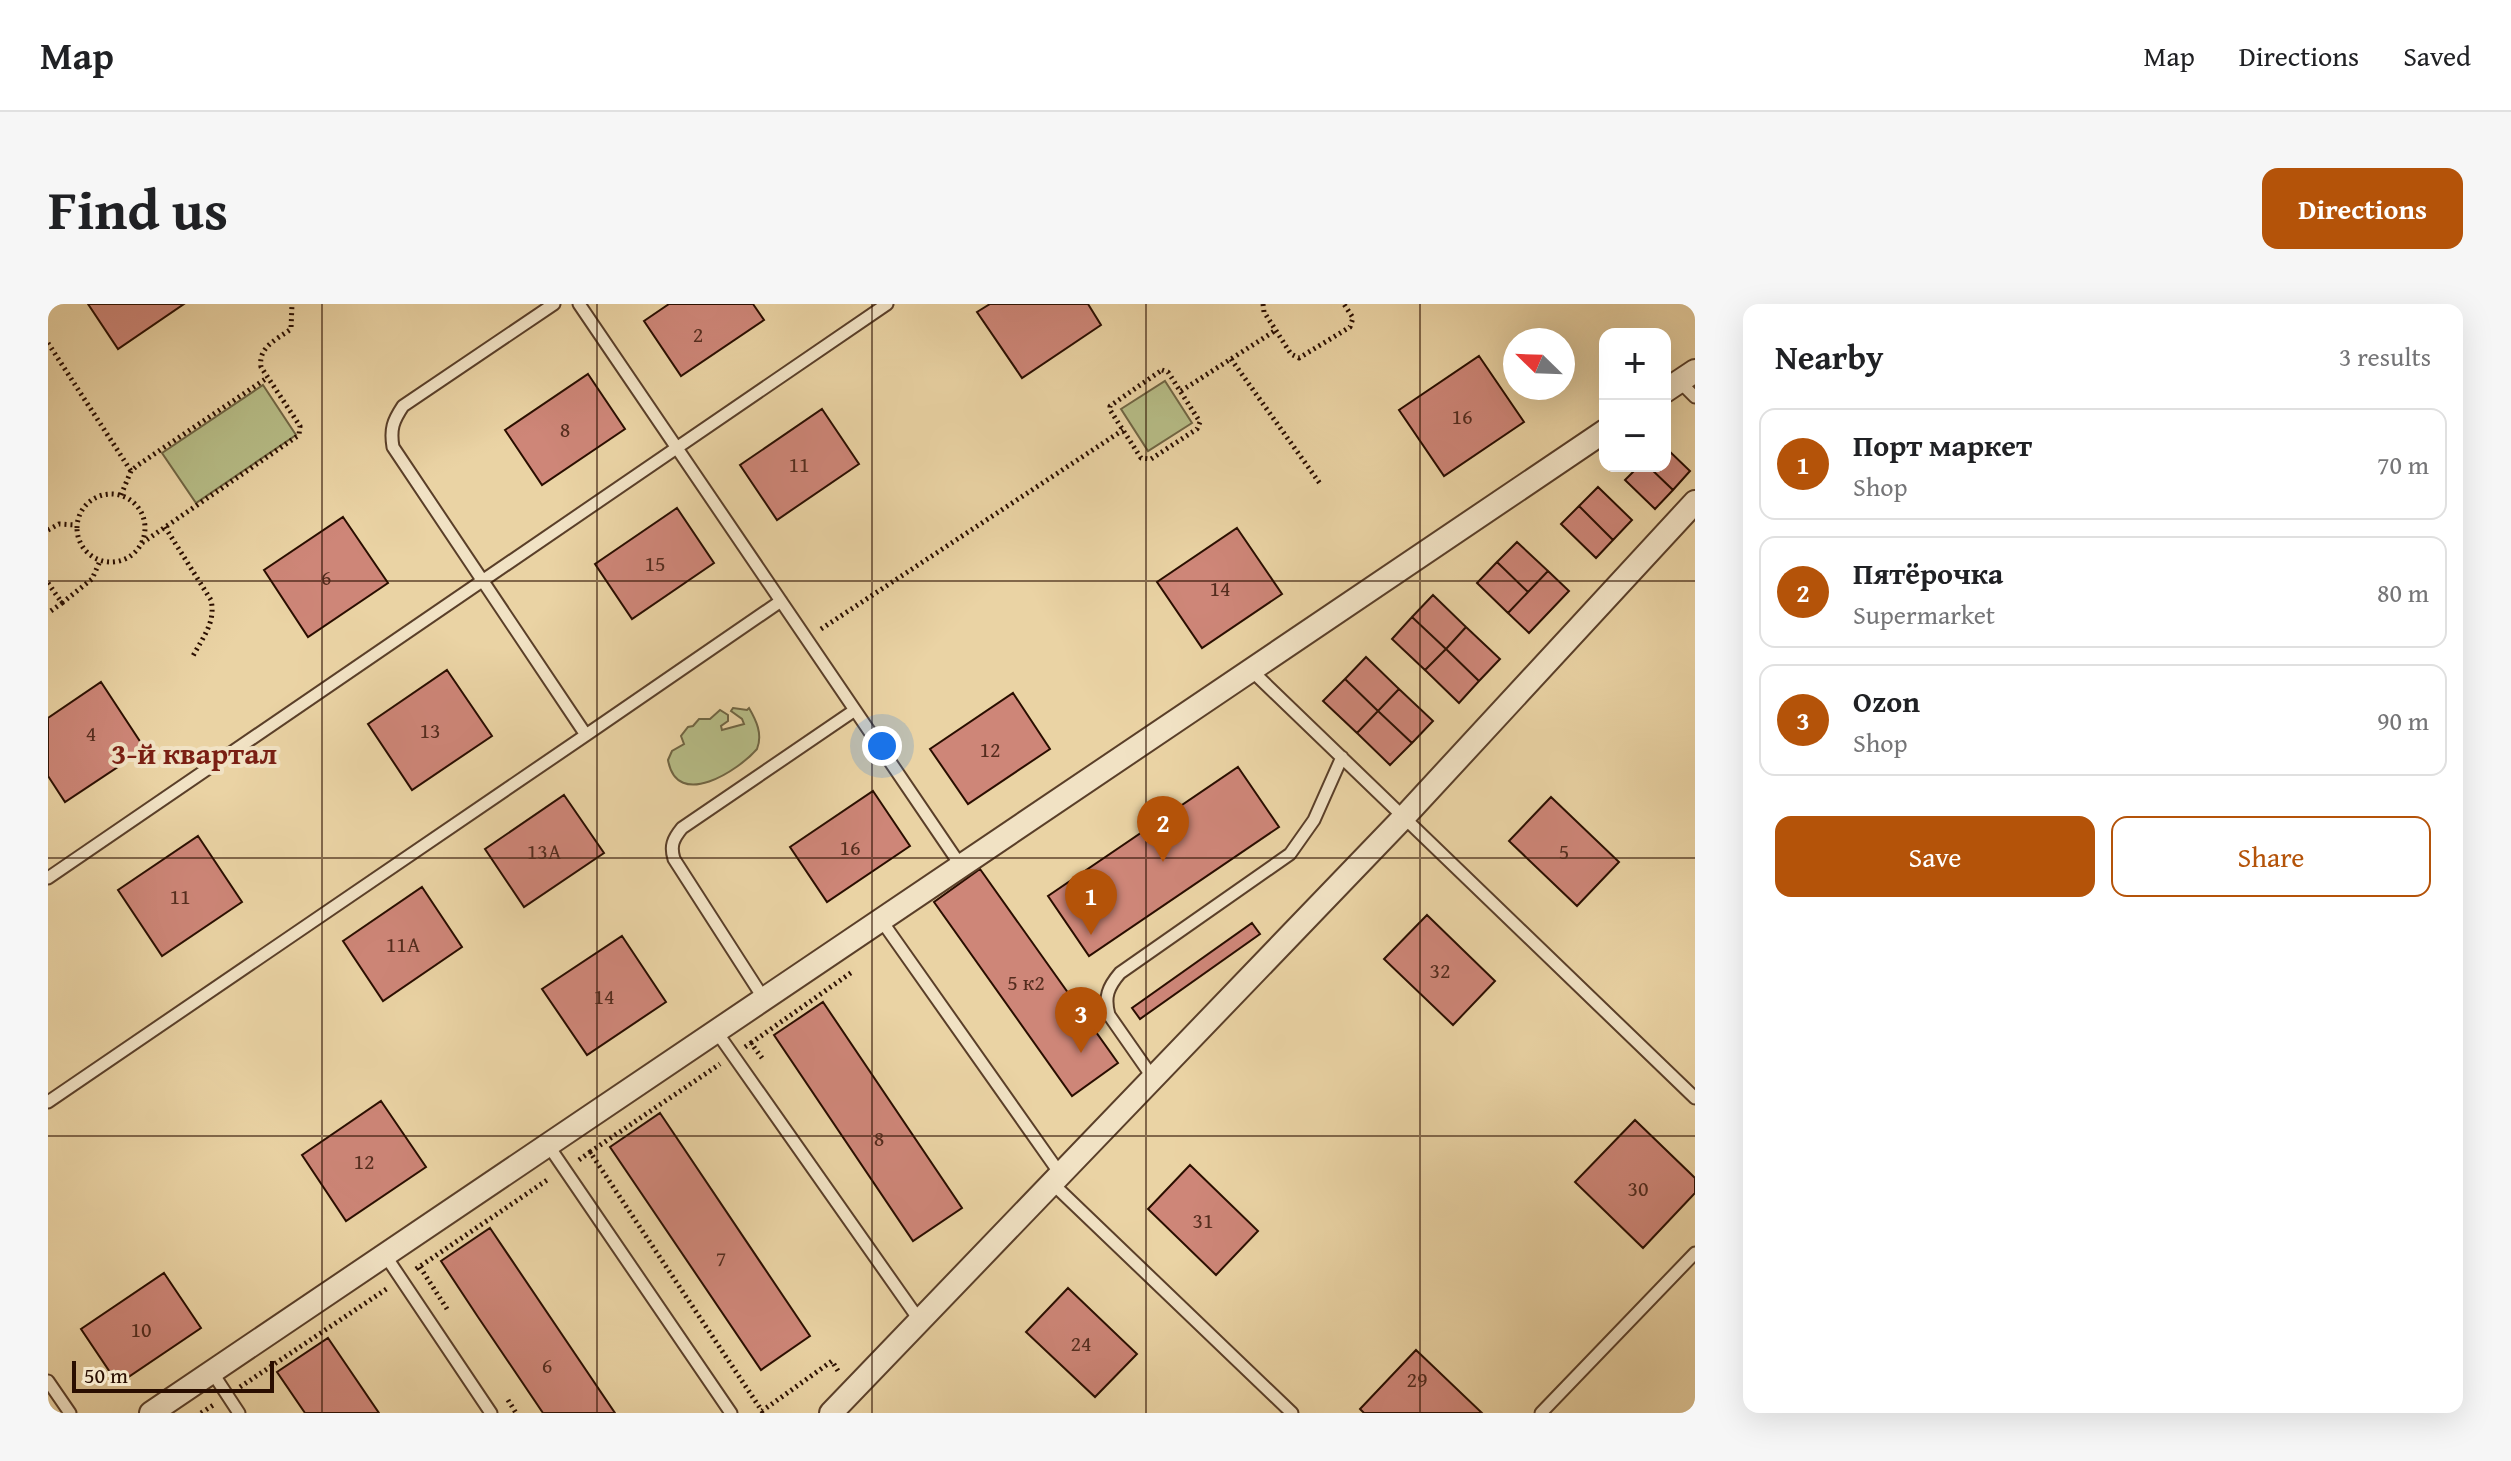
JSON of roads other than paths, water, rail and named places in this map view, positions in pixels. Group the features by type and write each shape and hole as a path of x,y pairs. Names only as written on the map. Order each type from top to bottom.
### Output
{"street":[{"path":"151,1413 1599,435"},
{"path":"831,1413 1404,817 1695,502"}],"lane":[{"path":"554,304 403,406 393,421 391,434 393,447 586,735"},
{"path":"579,304 961,866"},
{"path":"48,878 887,304"},
{"path":"48,1102 781,601"},
{"path":"1251,670 1695,1098"},
{"path":"764,999 674,859 671,850 673,838 682,828 855,710"},
{"path":"1153,1078 1109,1015 1106,1005 1110,985 1120,973 1290,854 1314,820 1342,757"},
{"path":"881,920 1056,1179 1292,1413"},
{"path":"716,1031 920,1321"},
{"path":"548,1145 731,1413"},
{"path":"1541,1413 1695,1253"},
{"path":"385,1255 491,1413"},
{"path":"212,1372 239,1413"},
{"path":"48,1381 70,1413"}],"place":[{"name":"Пятёрочка","path":"1163,862"},
{"name":"Порт маркет","path":"1091,935"},
{"name":"Ozon","path":"1081,1053"}],"district":[{"name":"3-й квартал","path":"194,753"}]}
